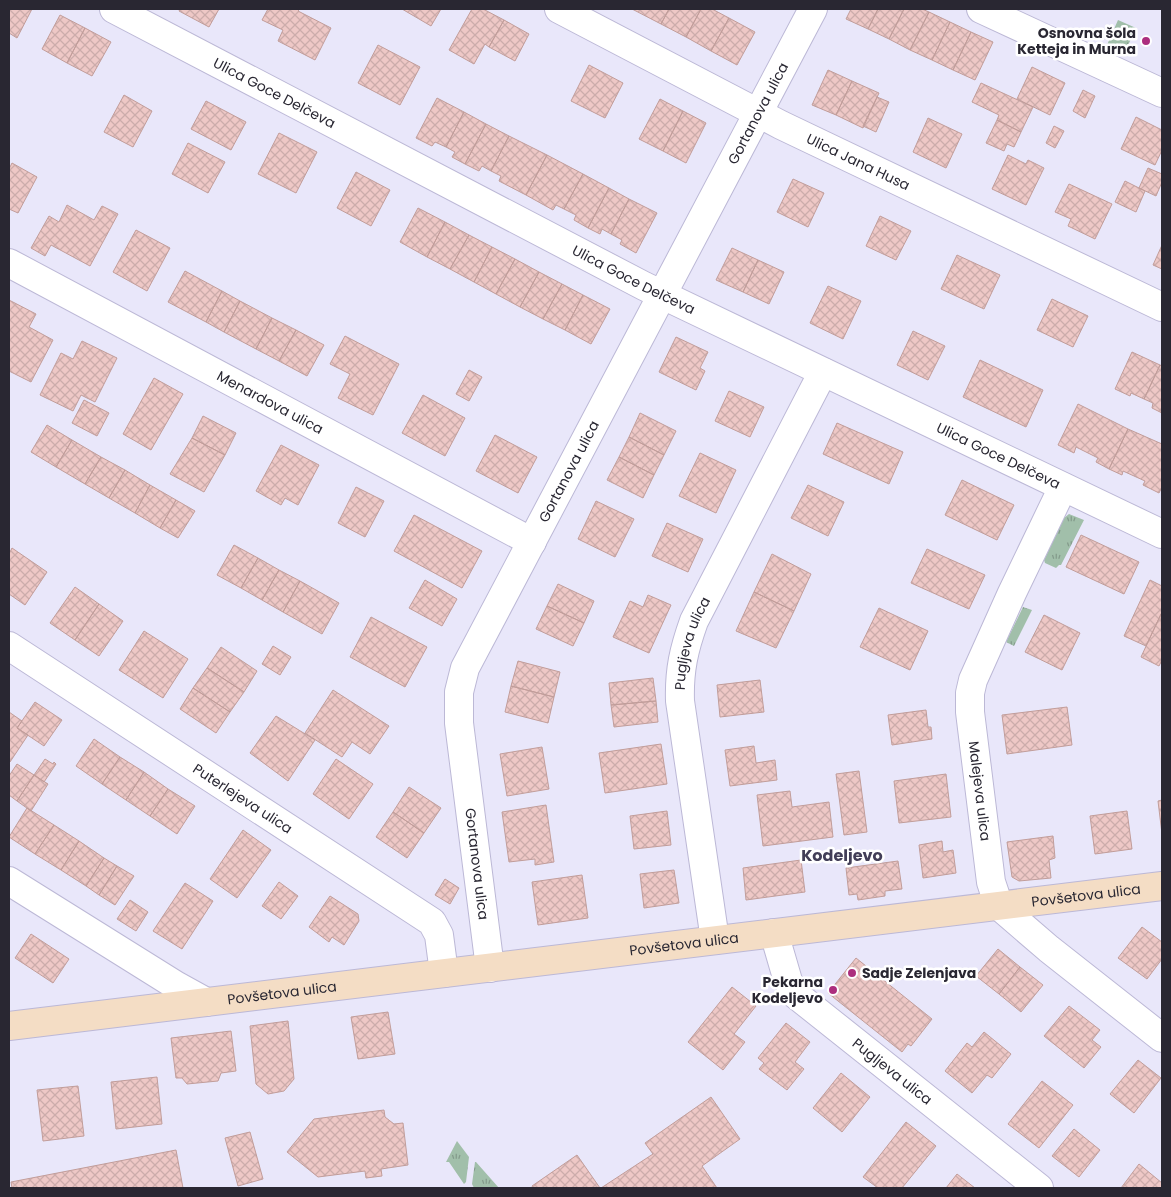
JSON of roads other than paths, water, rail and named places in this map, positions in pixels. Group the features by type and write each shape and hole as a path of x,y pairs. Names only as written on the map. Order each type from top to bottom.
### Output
{"street":[{"name":"Ulica Goce Delčeva","path":"114,9 662,295 1162,534"},
{"name":"Ulica Jana Husa","path":"559,9 758,113 1162,307"},
{"name":"Gortanova ulica","path":"490,968 459,723 459,692 465,668 813,9"},
{"path":"981,9 1162,93"},
{"name":"Menardova ulica","path":"9,263 532,542"},
{"name":"Pugljeva ulica","path":"715,940 680,700 679,680 681,661 694,620 823,372"},
{"name":"Malejeva ulica","path":"999,906 991,882 970,712 972,680 1064,487"},
{"name":"Puterlejeva ulica","path":"9,646 432,922 440,935 444,973"},
{"path":"9,881 172,983 206,1002"},
{"name":"Povšetova ulica","path":"9,1026 1162,886"},
{"path":"999,906 1048,949 1162,1038"},
{"name":"Pugljeva ulica","path":"774,933 788,981 799,998 1039,1188"}],"place":[{"name":"Osnovna šola Ketteja in Murna","path":"1146,41"},
{"name":"Sadje Zelenjava","path":"852,973"},
{"name":"Pekarna Kodeljevo","path":"833,990"}],"district":[{"name":"Kodeljevo","path":"842,855"}]}
